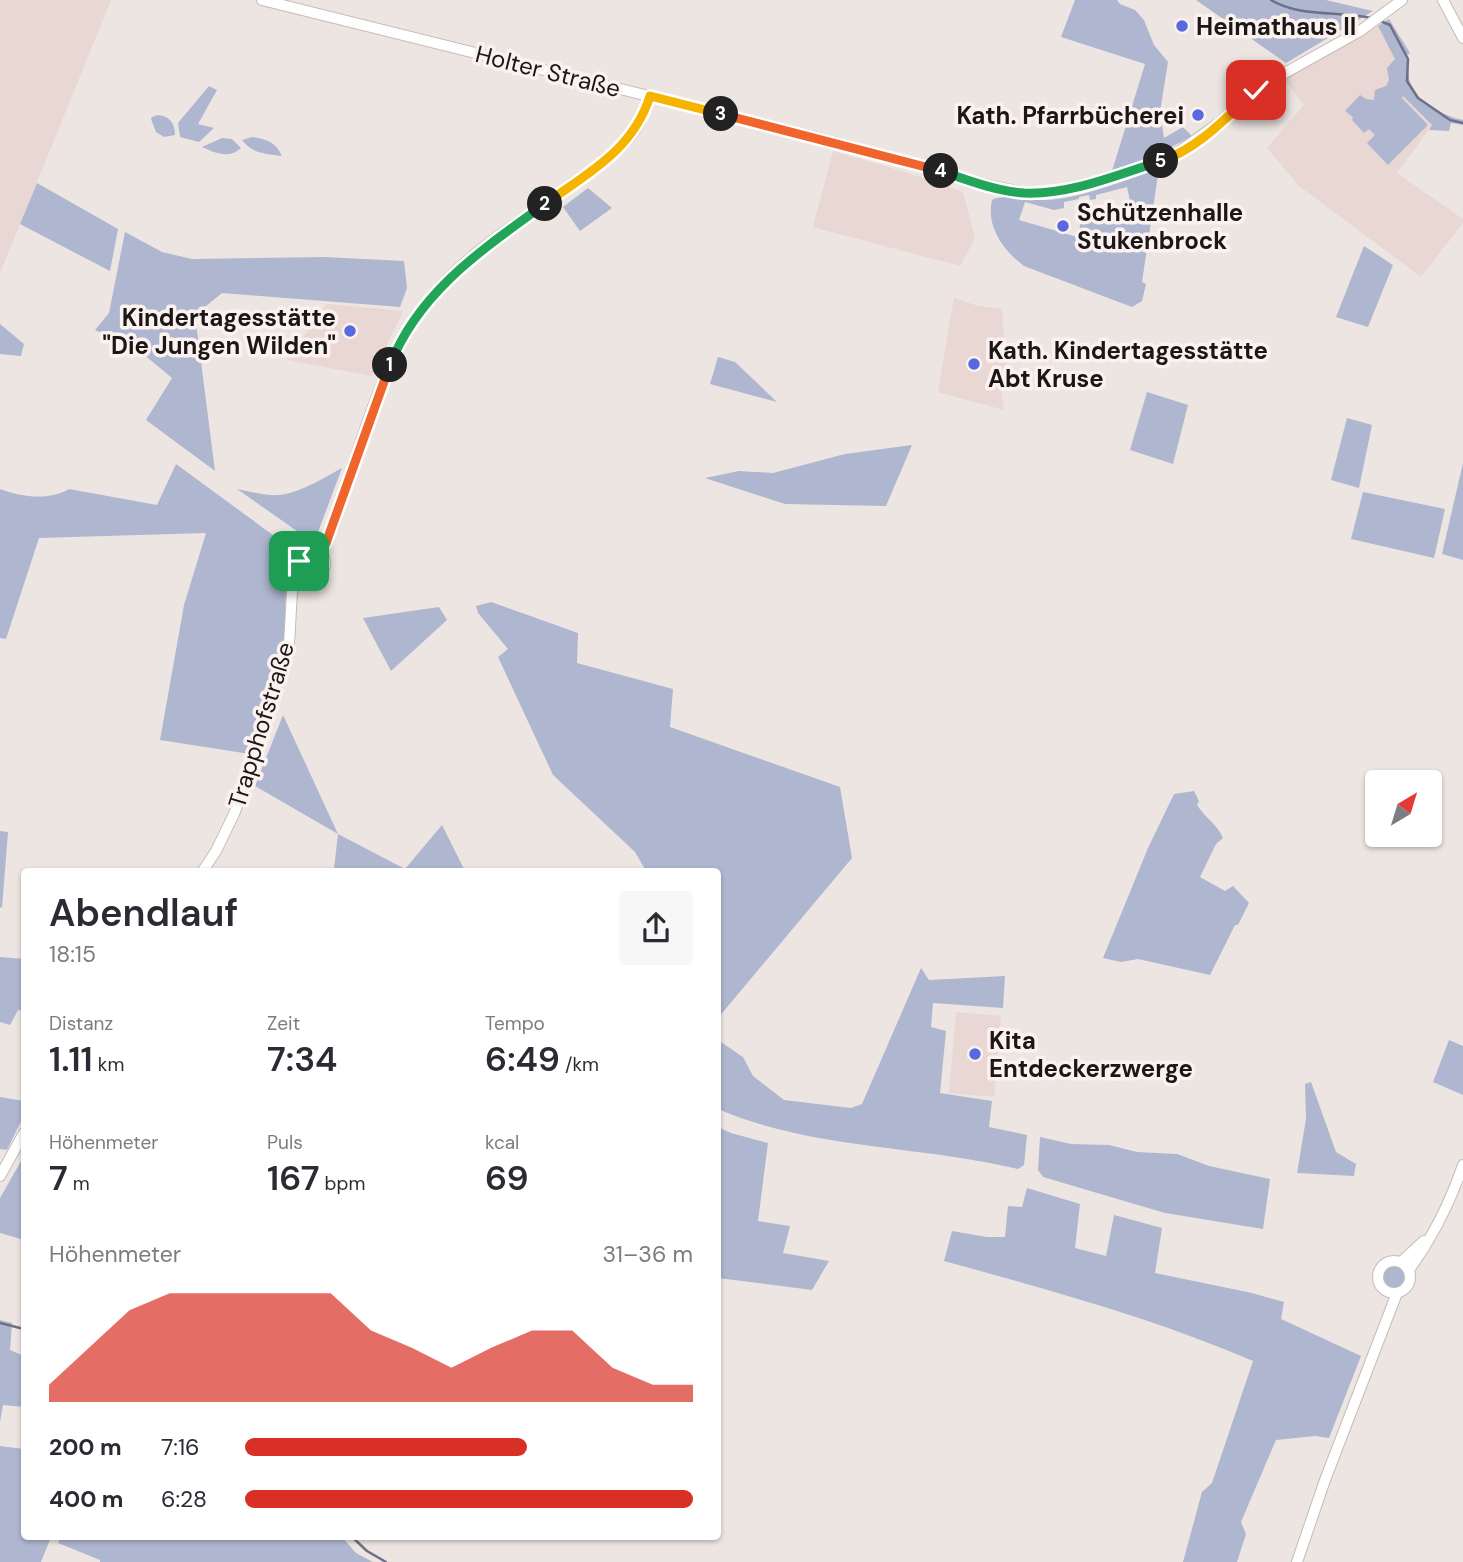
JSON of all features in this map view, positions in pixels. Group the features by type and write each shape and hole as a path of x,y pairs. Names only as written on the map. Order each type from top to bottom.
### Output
{"street":[{"name":"Holter Straße","path":"262,0 860,149 1025,193 1048,192 1101,181 1170,158 1210,131 1258,88 1378,18 1402,0"},
{"path":"1443,0 1463,38"},
{"path":"320,553 333,527 392,358 419,312 466,261 604,162 626,142 637,128 650,96"},
{"path":"314,551 320,553 324,566 320,572 310,576 303,573 299,561 303,554 314,551"},
{"name":"Trapphofstraße","path":"205,868 234,814 250,772 289,645 292,591 303,573"},
{"path":"0,1176 21,1138"},
{"path":"1405,1266 1434,1233 1454,1192 1463,1165"},
{"path":"1381,1331 1384,1290 1378,1280 1380,1269 1390,1261 1405,1266"},
{"path":"1297,1562 1396,1293 1408,1285 1410,1280 1405,1266"},
{"path":"1384,1290 1396,1293"}],"shaded area":[{"path":"0,0 111,0 0,273"},
{"path":"1075,0 1117,0 1135,10 1144,20 1154,45 1168,62 1160,112 1164,138 1183,127 1192,136 1155,156 1112,171 1145,64 1061,37"},
{"path":"1196,0 1326,0 1373,11 1286,63"},
{"path":"1389,19 1410,53 1407,55 1409,78 1416,94 1438,111 1463,120 1463,125 1451,123 1449,131 1429,130 1432,125 1403,96 1428,125 1388,165 1367,143 1375,135 1369,129 1364,133 1352,120 1353,117 1345,111 1360,95 1374,100 1375,90 1386,86 1389,80 1387,68 1395,59 1378,26"},
{"path":"1378,26 1395,57 1404,96 1432,125 1397,173 1463,219 1463,223 1421,277 1299,186 1267,148 1304,105 1283,78"},
{"path":"209,86 217,90 198,124 214,128 199,142 180,137 178,123"},
{"path":"158,115 171,121 175,135 164,137 156,132 151,119"},
{"path":"252,137 270,142 282,156 255,151 242,140"},
{"path":"222,138 232,139 241,148 227,154 202,147"},
{"path":"833,151 963,192 975,238 960,266 813,227"},
{"path":"1163,167 1162,173 1158,175 1142,282 1146,284 1142,301 1132,307 1024,266 1009,253 994,229 991,210 992,200 997,198 1061,198 1090,192","holes":["1127,187 1132,210 1094,220 1082,219 1077,237 1019,220 1025,202 1054,210 1064,208 1064,202 1079,197 1089,195 1090,200 1096,199 1096,195"]},
{"path":"37,183 118,229 110,271 20,224"},
{"path":"588,188 612,208 580,231 563,207"},
{"path":"125,232 162,252 192,259 325,257 404,261 407,288 400,307 222,293 195,315 215,471 146,420 172,378 135,347 95,330 109,313"},
{"path":"1364,246 1393,265 1368,327 1336,317"},
{"name":"Kath. Kindertagesstätte Abt Kruse","path":"954,298 978,306 1002,309 1007,390 1001,390 1004,410 938,392"},
{"name":"Kindertagesstätte \"Die Jungen Wilden\"","path":"327,304 403,311 372,376 287,360"},
{"path":"0,324 24,344 21,356 0,354"},
{"path":"718,357 735,362 777,402 710,384"},
{"path":"1147,392 1188,405 1173,464 1130,450"},
{"path":"1347,418 1372,425 1359,488 1331,480"},
{"path":"912,445 886,506 785,504 705,478 739,471 773,473 845,454"},
{"path":"1463,463 1463,560 1442,554"},
{"path":"176,464 277,538 290,555 293,576 286,590 284,644 250,754 160,740 184,605 206,533 39,538 6,639 0,638 0,489 17,494 44,496 69,489 157,505"},
{"path":"342,468 317,535 311,538 304,536 237,489 270,495 289,493"},
{"path":"1363,492 1445,509 1434,558 1351,539"},
{"path":"491,602 578,633 577,663 673,689 670,727 840,787 852,858 721,1014 721,868 644,868 635,852 553,775 498,657 508,649 478,613 476,606"},
{"path":"439,607 447,620 391,671 363,618"},
{"path":"283,715 338,834 255,786"},
{"path":"1194,791 1199,801 1197,805 1223,838 1216,844 1200,877 1225,891 1233,886 1249,903 1238,925 1235,925 1210,975 1138,959 1121,962 1103,958 1148,848 1174,794"},
{"path":"442,825 464,868 406,868"},
{"path":"0,831 8,832 2,908 0,907"},
{"path":"338,834 403,868 334,868"},
{"path":"0,957 21,959 21,1010 18,1010 10,1025 0,1022"},
{"path":"921,968 929,980 1005,976 1003,1008 933,1003 931,1027 946,1031 940,1093 992,1101 989,1127 1027,1135 1024,1165 1018,1169 942,1155 828,1140 754,1122 721,1110 721,1042 743,1057 753,1076 784,1100 851,1108 862,1104"},
{"name":"Kita Entdeckerzwerge","path":"956,1012 1001,1016 994,1097 949,1093"},
{"path":"1449,1040 1463,1046 1463,1095 1433,1082"},
{"path":"1311,1082 1336,1152 1356,1164 1354,1176 1297,1173 1306,1119 1305,1084"},
{"path":"0,1097 21,1100 21,1121 7,1150 0,1149"},
{"path":"721,1128 768,1143 758,1221 790,1226 783,1253 829,1261 812,1290 721,1278"},
{"path":"1040,1137 1071,1144 1109,1145 1137,1152 1177,1154 1209,1166 1270,1179 1263,1229 1165,1213 1043,1177 1038,1170"},
{"path":"21,1161 21,1239 0,1233 0,1198"},
{"path":"1027,1188 1080,1204 1075,1248 1106,1256 1114,1215 1162,1228 1155,1273 1284,1302 1281,1319 1361,1356 1329,1438 1315,1436 1276,1440 1241,1522 1246,1534 1237,1562 1183,1562 1202,1492 1212,1483 1253,1361 1139,1318 944,1261 952,1231 1005,1237 1008,1206 1022,1207"},
{"path":"1394,1266 1402,1269 1405,1277 1402,1285 1394,1288 1386,1285 1383,1277 1386,1269"},
{"path":"0,1320 12,1323 10,1350 21,1355 21,1407 3,1405 0,1422"},
{"path":"0,1446 21,1449 21,1540 50,1540 41,1562 0,1562"},
{"path":"59,1540 345,1540 356,1553 373,1562 100,1562 58,1543"}],"waterway":[{"path":"1271,0 1294,9 1371,18"},
{"path":"1380,21 1390,25 1408,59 1407,81 1418,98 1450,120 1463,123"},
{"path":"0,1323 21,1328"},
{"path":"355,1540 367,1551 386,1562"}],"place":[{"name":"Heimathaus II","path":"1182,26"},
{"name":"Kath. Pfarrbücherei","path":"1198,115"},
{"name":"Schützenhalle Stukenbrock","path":"1063,226"},
{"name":"Kindertagesstätte \"Die Jungen Wilden\"","path":"350,331"},
{"name":"Kath. Kindertagesstätte Abt Kruse","path":"974,364"},
{"name":"Kita Entdeckerzwerge","path":"975,1054"}],"route":[{"path":"299,561 307,551 320,553 326,543 392,358 419,312 466,261 604,162 626,142 637,128 650,96 1025,193 1048,192 1101,181 1170,158 1202,138 1256,90"}]}
